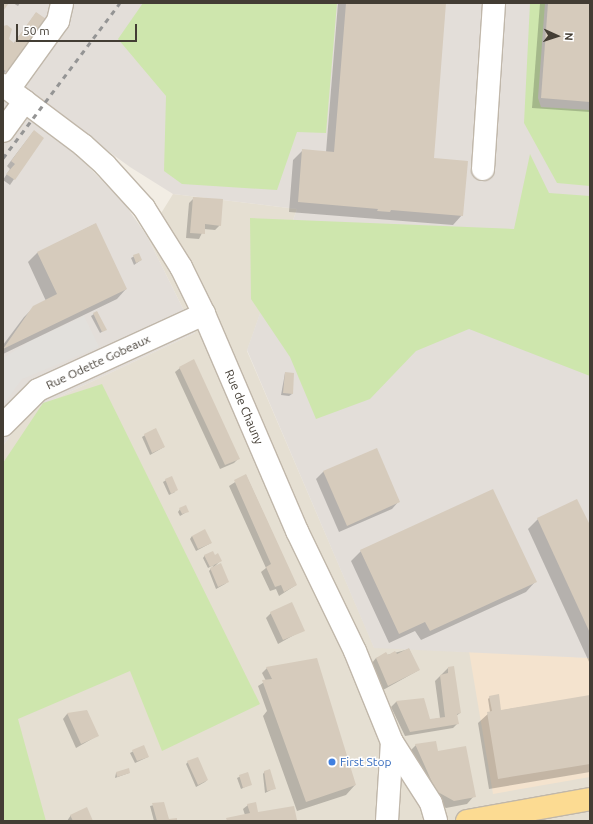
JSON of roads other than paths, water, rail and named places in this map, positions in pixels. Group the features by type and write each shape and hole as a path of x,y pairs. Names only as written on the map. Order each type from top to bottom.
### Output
{"main road":[{"path":"467,821 590,799"}],"street":[{"path":"3,131 19,96 58,21 62,3"},
{"path":"483,169 494,3"},
{"name":"Rue de Chauny","path":"19,96 83,145 127,187 161,234 204,314 297,531 354,652 392,742 431,803 436,821"},
{"name":"Rue Odette Gobeaux","path":"3,425 38,390 204,314"},
{"name":"Rue de Chauny","path":"387,821 392,742"}],"railway":[{"path":"3,158 120,3"}],"place":[{"name":"First Stop","path":"332,762"}]}
